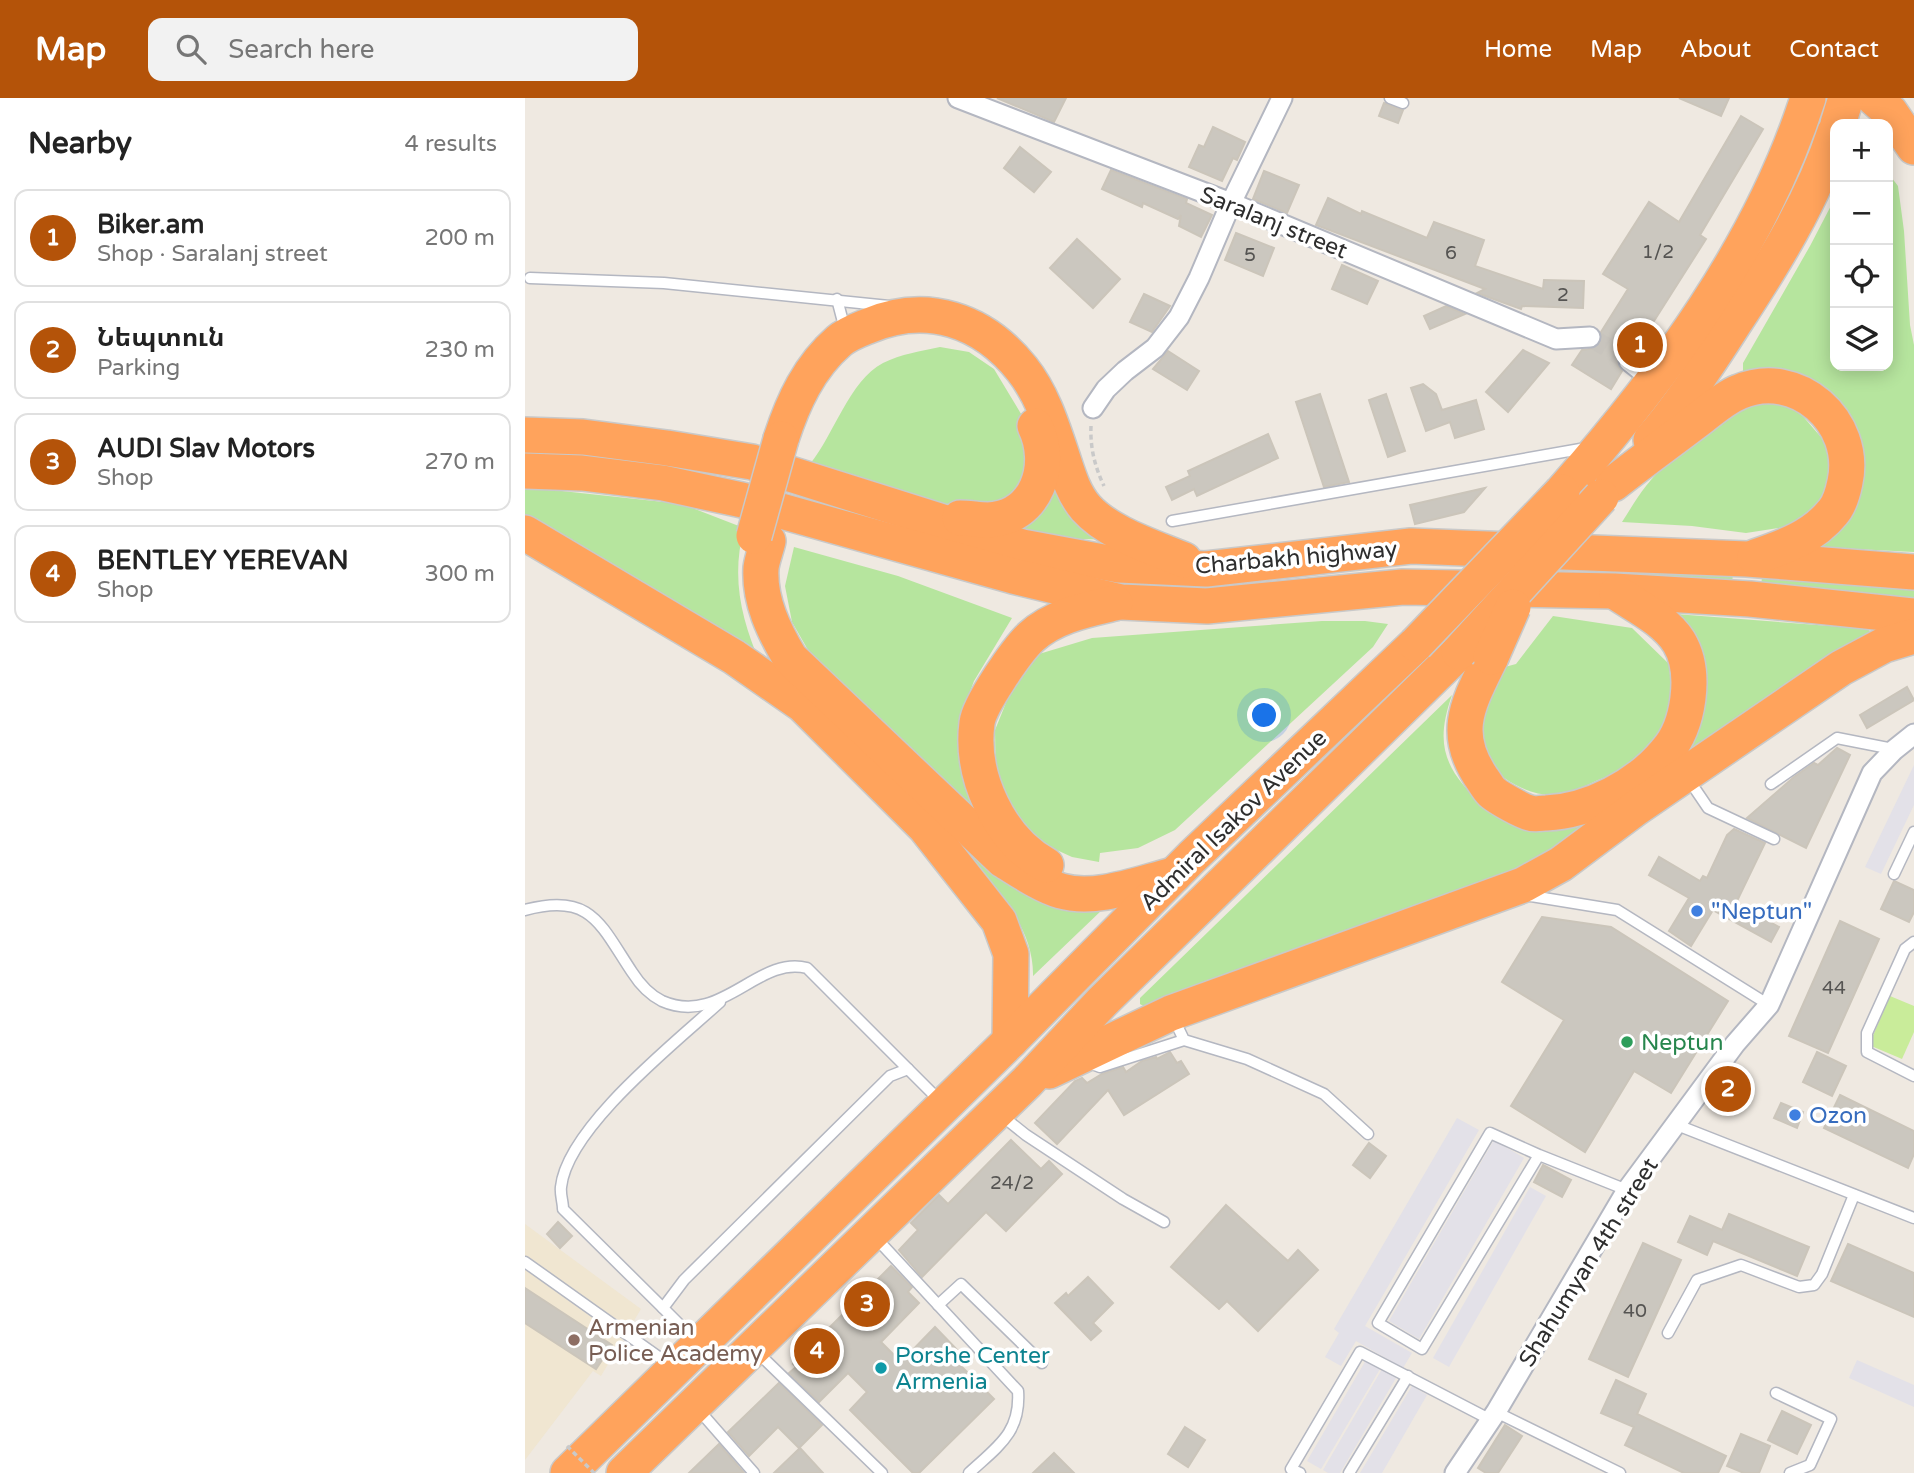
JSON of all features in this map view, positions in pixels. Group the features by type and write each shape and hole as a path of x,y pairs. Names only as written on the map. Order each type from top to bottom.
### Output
{"highway":[{"name":"Admiral Isakov Avenue","path":"567,1459 699,1345 1010,1041 1183,866 1416,644 1562,492 1604,445 1641,370 1698,318 1747,238 1794,141 1808,98"},
{"path":"1840,119 1846,98"},
{"path":"1874,98 1890,112 1914,146"},
{"path":"1614,591 1660,621 1680,643 1689,676 1686,715 1667,751 1638,777 1604,799 1563,812 1531,814 1492,793 1473,766 1466,748 1464,728 1475,655 1524,581 1664,425 1713,356 1765,275 1824,164 1830,147"},
{"path":"803,705 777,667 751,606 749,561 761,538 802,383 840,340 887,318 919,315 954,319 999,342 1024,371 1048,414 1072,487 1087,509 1123,535 1206,569"},
{"path":"788,442 809,397 829,368 855,347 905,329 930,330 970,341 1001,368 1041,439 1044,462 1039,485 1031,499 1020,509 989,520 912,513"},
{"path":"1607,491 1704,415 1739,392 1758,387 1790,388 1819,405 1839,428 1847,461 1843,492 1835,510 1818,527 1787,547 1751,560 1750,599"},
{"name":"Charbakh highway","path":"525,435 595,439 752,462 1022,547 1119,565 1206,569 1411,546 1751,560 1914,572"},
{"name":"Charbakh highway","path":"525,471 582,473 663,483 742,500 1013,576 1121,602 1207,606 1403,587 1614,591 1750,599 1914,616"},
{"path":"525,533 734,657 803,705 925,827 999,921 1011,954 1010,1041"},
{"path":"761,538 764,596 772,627 790,658 1003,860 1027,875 1062,891 1086,894 1183,866"},
{"path":"1121,602 1068,614 1031,637 998,680 977,721 978,758 983,787 993,808 1021,845 1036,860 1054,870 1089,877 1115,877 1183,866"},
{"path":"1027,1082 1073,1058 1177,1026 1507,892 1561,864 1684,774 1841,668 1884,645 1914,636"},
{"name":"Admiral Isakov Avenue","path":"631,1471 752,1347 1027,1082 1102,1002 1475,655"}],"street":[{"name":"Saralanj street","path":"958,98 989,103 1556,339 1590,337"},
{"path":"1093,408 1106,389 1155,348 1179,317 1282,98"},
{"name":"Shahumyan 4th street","path":"1455,1473 1493,1416 1627,1190 1735,1044 1769,1005 1872,773 1893,750 1914,734"}],"lane":[{"path":"1390,98 1403,103"},
{"path":"530,278 664,283 837,299 890,306 919,315"},
{"path":"837,299 843,322 840,340"},
{"path":"1172,521 1604,445"},
{"path":"1772,784 1837,738 1893,750"},
{"path":"1684,774 1708,808 1774,839"},
{"path":"1894,874 1914,832"},
{"path":"1507,892 1617,910 1769,1005"},
{"path":"525,910 555,904 566,905 593,916 637,980 662,1001 694,1005 723,999"},
{"path":"1914,942 1905,949 1867,1033 1867,1052 1914,1076"},
{"path":"699,1345 563,1209 561,1188 568,1163 608,1104 723,999 784,966 798,965 807,968 944,1105"},
{"path":"1177,1026 1324,1094 1369,1134"},
{"path":"663,1308 684,1280 890,1076 908,1069"},
{"path":"995,1111 1026,1135 1123,1199 1164,1222"},
{"path":"1677,1125 1913,1217"},
{"path":"1539,1155 1422,1349 1378,1323 1490,1133 1627,1190"},
{"path":"1668,1333 1697,1280 1741,1265 1799,1287 1814,1286 1822,1274 1854,1195"},
{"path":"871,1232 1018,1391 1019,1412 1006,1438 969,1473"},
{"path":"525,1262 674,1369"},
{"path":"938,1305 961,1284 1042,1363"},
{"path":"752,1347 882,1473"},
{"path":"1300,1473 1291,1469 1360,1352 1620,1473"},
{"path":"1349,1473 1408,1376"},
{"path":"1776,1393 1831,1419 1809,1465 1790,1473"},
{"path":"695,1405 754,1473"}],"path":[{"path":"1093,408 1091,438 1095,466 1105,489"},
{"path":"567,1459 594,1473"}],"shaded area":[{"path":"1914,765 1914,805 1881,874 1865,867"},
{"path":"1457,1118 1479,1130 1365,1326 1412,1353 1403,1368 1356,1341 1341,1366 1325,1357 1339,1333 1334,1329"},
{"path":"1494,1140 1524,1158 1419,1339 1389,1321"},
{"path":"1530,1187 1546,1196 1449,1367 1433,1358"},
{"name":"Armenian Police Academy","path":"525,1224 641,1309 601,1376 593,1371 525,1460"},
{"path":"1366,1360 1380,1369 1321,1469 1307,1461"},
{"path":"1857,1360 1914,1385 1914,1407 1849,1378"},
{"path":"1382,1369 1396,1378 1340,1473 1328,1473 1323,1470"},
{"path":"1412,1386 1427,1395 1382,1473 1360,1473"}],"green space":[{"path":"1893,180 1898,186 1914,345 1914,552 1817,547 1852,440 1743,376 1743,363 1830,208 1830,371 1893,371"},
{"path":"940,347 969,352 994,369 1035,437 1017,502 945,514 810,464 851,395 871,371 897,357"},
{"path":"1763,403 1786,406 1801,414 1826,443 1833,475 1818,510 1785,527 1746,533 1692,526 1622,522 1646,486 1684,448 1715,424 1748,407"},
{"path":"1048,466 1120,540 1044,538 1004,522"},
{"path":"525,487 682,504 744,528 738,564 740,598 748,631 761,665 525,519"},
{"path":"794,547 898,576 1012,618 974,681 960,718 981,822 808,650 792,622 785,586"},
{"path":"1589,566 1733,575 1732,582 1587,574"},
{"path":"1762,578 1914,586 1914,599 1761,585"},
{"path":"1675,614 1869,629 1870,634 1689,755 1683,748"},
{"path":"1553,616 1632,628 1669,664 1671,699 1662,732 1642,755 1607,777 1572,792 1551,795 1527,790 1505,779 1479,754 1482,705 1501,668 1516,664"},
{"path":"1322,621 1388,624 1373,647 1175,830 1138,848 1100,853 1099,862 1072,857 1050,847 1026,831 996,786 995,730 1010,693 1039,654 1092,638"},
{"path":"1452,695 1444,730 1447,758 1462,783 1486,809 1602,809 1589,827 1523,867 1145,1007 1140,1004 1140,998"},
{"path":"968,852 1015,886 1103,909 1033,976 1032,958 1020,925"},
{"path":"1890,996 1914,1006 1914,1032 1902,1059 1869,1045"}],"building":[{"path":"997,98 1066,98 1054,122"},
{"path":"1679,98 1729,98 1721,116"},
{"path":"1384,103 1403,110 1398,123 1379,116"},
{"path":"1741,116 1763,129 1700,235 1706,239 1635,351 1625,349 1619,354 1617,365 1622,371 1611,389 1572,365 1582,350 1596,348 1601,343 1601,332 1628,289 1603,274 1649,202 1679,222"},
{"path":"1213,127 1245,142 1237,160 1233,158 1222,181 1189,167 1199,145 1204,147"},
{"path":"1020,147 1051,172 1034,192 1004,168"},
{"path":"1111,170 1187,199 1186,203 1212,215 1201,237 1179,226 1181,215 1178,219 1102,189"},
{"path":"1264,171 1299,185 1287,213 1253,199"},
{"path":"1328,198 1361,214 1362,211 1427,238 1434,222 1484,240 1475,266 1543,289 1544,280 1584,281 1583,308 1522,306 1521,309 1477,293 1485,289 1316,225"},
{"path":"1236,233 1274,248 1263,276 1225,260"},
{"path":"1077,239 1120,279 1093,308 1050,268"},
{"path":"1342,265 1378,281 1367,304 1332,289"},
{"path":"1144,294 1170,306 1152,332 1130,322"},
{"path":"1446,306 1465,314 1430,329 1424,316"},
{"path":"1523,350 1549,363 1508,412 1486,392"},
{"path":"1168,351 1199,371 1187,390 1153,369"},
{"path":"1423,384 1436,394 1442,410 1476,400 1484,429 1455,438 1450,422 1426,431 1411,388"},
{"path":"1320,394 1349,482 1324,487 1296,402"},
{"path":"1386,394 1405,451 1388,457 1369,400"},
{"path":"1268,434 1278,458 1197,496 1194,489 1172,500 1166,487 1190,476 1188,471"},
{"path":"1485,488 1464,512 1415,524 1410,505"},
{"path":"1907,687 1914,700 1867,728 1860,715"},
{"path":"1837,748 1850,755 1806,848 1747,818 1794,777 1814,763 1818,765"},
{"path":"1734,829 1765,843 1736,903 1779,927 1771,942 1713,910 1691,946 1669,931 1689,898 1649,875 1659,857 1700,881 1703,876 1707,878 1727,835"},
{"path":"1894,881 1914,890 1914,912 1909,922 1881,909"},
{"name":"Neptun","path":"1542,917 1611,927 1728,1001 1671,1093 1634,1071 1585,1152 1511,1106 1564,1020 1502,982"},
{"path":"1840,921 1879,939 1828,1053 1789,1036"},
{"path":"1170,1052 1177,1063 1181,1061 1189,1074 1124,1115 1108,1090 1057,1144 1035,1123 1075,1081 1082,1078 1087,1083 1102,1074 1123,1067 1126,1072 1142,1061 1156,1057 1157,1059"},
{"path":"1817,1052 1846,1066 1832,1096 1803,1082"},
{"path":"1840,1095 1914,1131 1914,1154 1908,1168 1824,1128"},
{"path":"1781,1103 1803,1112 1797,1128 1774,1118"},
{"path":"1011,1140 1041,1169 1049,1161 1062,1174 1006,1231 986,1212 922,1277 899,1250 918,1230 911,1223 939,1195 948,1204"},
{"path":"1369,1143 1386,1156 1370,1178 1353,1165"},
{"path":"1543,1165 1571,1180 1562,1197 1534,1182"},
{"path":"1226,1205 1288,1261 1298,1250 1318,1270 1258,1331 1227,1301 1219,1309 1171,1267"},
{"path":"1729,1214 1809,1247 1797,1276 1713,1241 1707,1255 1678,1242 1690,1216 1722,1230"},
{"path":"558,1222 572,1236 560,1248 547,1234"},
{"path":"1643,1243 1681,1260 1628,1377 1589,1359"},
{"path":"1848,1244 1914,1273 1914,1317 1831,1281"},
{"name":"Porshe Center Armenia","path":"891,1266 912,1287 908,1292 919,1303 881,1342 901,1362 935,1327 964,1357 958,1363 994,1399 919,1473 913,1473 850,1410 867,1392 848,1373 819,1402 789,1373 796,1367 793,1364"},
{"path":"1088,1277 1113,1303 1093,1323 1101,1331 1091,1340 1055,1303 1066,1293 1068,1296"},
{"path":"525,1288 612,1345 596,1369 525,1323"},
{"path":"1616,1380 1646,1394 1637,1414 1726,1456 1718,1473 1684,1473 1625,1445 1634,1427 1601,1413"},
{"path":"779,1383 822,1425 799,1448 778,1427 749,1456 728,1432"},
{"path":"1782,1411 1811,1425 1797,1454 1768,1440"},
{"path":"1505,1425 1522,1436 1498,1473 1486,1473 1478,1468"},
{"path":"1185,1427 1205,1440 1188,1467 1168,1454"},
{"path":"1741,1434 1770,1446 1759,1473 1744,1473 1727,1466"},
{"path":"719,1444 744,1473 689,1473"},
{"path":"800,1448 823,1473 774,1473"},
{"path":"1054,1453 1074,1473 1033,1473"}],"tunnel":[{"path":"1590,337 1629,361"}],"place":[{"name":"Biker.am","path":"1640,345"},
{"name":"\"Neptun\"","path":"1697,911"},
{"name":"Neptun","path":"1627,1042"},
{"name":"Նեպտուն","path":"1728,1089"},
{"name":"Ozon","path":"1795,1115"},
{"name":"AUDI Slav Motors","path":"867,1304"},
{"name":"Armenian Police Academy","path":"574,1340"},
{"name":"BENTLEY YEREVAN","path":"817,1351"},
{"name":"Porshe Center Armenia","path":"881,1368"}]}
